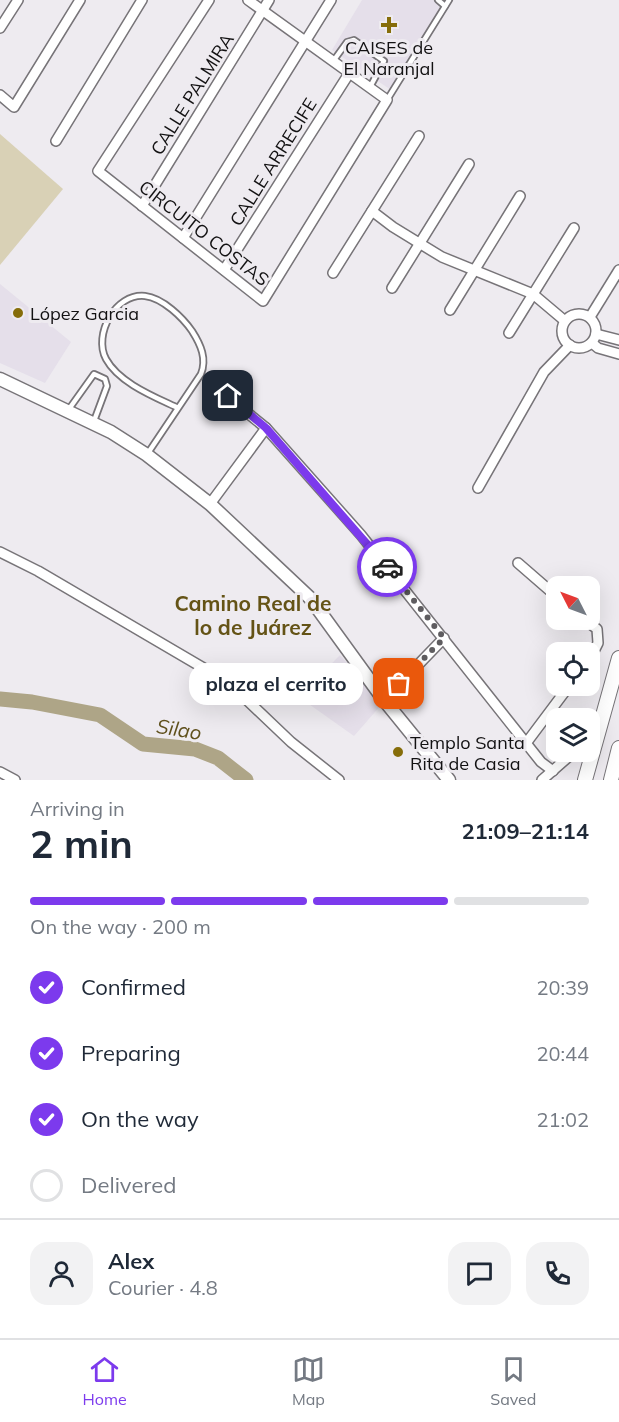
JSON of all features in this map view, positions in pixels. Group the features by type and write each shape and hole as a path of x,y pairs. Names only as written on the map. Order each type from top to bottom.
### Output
{"main road":[{"path":"0,379 93,424 147,455 210,504 310,598 384,699 449,780"},
{"path":"600,717 619,658"},
{"path":"611,780 617,766 619,747"},
{"path":"585,780 589,762"}],"street":[{"path":"0,28 18,0"},
{"path":"0,95 14,107 80,0"},
{"path":"56,141 142,0"},
{"name":"CIRCUITO COSTAS","path":"209,0 99,171 263,301 387,100"},
{"path":"248,0 387,100"},
{"name":"CALLE PALMIRA","path":"142,206 269,0"},
{"path":"183,237 307,42 331,0"},
{"name":"CALLE ARRECIFE","path":"224,270 350,72"},
{"path":"333,273 419,135"},
{"path":"392,288 469,164"},
{"path":"450,310 520,196"},
{"path":"372,211 419,244 474,271 533,294 566,321"},
{"path":"509,333 574,228"},
{"path":"590,318 619,270"},
{"path":"619,340 594,338 577,348 570,345 562,332 566,321 576,315 590,318 594,322 594,338 598,348 619,354"},
{"path":"478,488 544,372 570,345"},
{"path":"228,396 266,428 361,535 541,762 553,771"},
{"path":"210,504 266,428"},
{"path":"0,552 38,571 229,682 291,742 339,780"},
{"path":"518,563 546,587"},
{"path":"384,699 444,638"},
{"path":"527,742 562,696"},
{"path":"542,780 563,762"},
{"path":"0,772 15,780"}],"lane":[{"path":"438,0 445,6"},
{"path":"387,100 449,0"},
{"path":"334,60 347,42 354,40 384,61 370,87"},
{"path":"147,455 178,408 205,363 199,342 186,321 159,301 144,296 125,301 110,316 103,332 102,345 106,359 127,380 178,408"},
{"path":"68,412 94,374 105,380 107,386 93,424"}],"shaded area":[{"name":"CAISES de El Naranjal","path":"362,0 446,0 391,90 332,50"},
{"path":"0,134 63,189 0,265"},
{"name":"López Garcia","path":"0,284 71,342 45,383 0,363"},
{"path":"340,655 382,704 354,736 299,697"}],"waterway":[{"name":"Silao","path":"0,699 32,702 100,715 143,744 195,749 218,758 246,780"}],"way so far":[{"path":"387,567 444,638 399,684"}],"place":[{"name":"CAISES de El Naranjal","path":"389,25"},
{"name":"López Garcia","path":"18,313"},
{"name":"plaza el cerrito","path":"399,684"},
{"name":"Templo Santa Rita de Casia","path":"398,752"}],"district":[{"name":"Camino Real de lo de Juárez","path":"253,615"}],"route":[{"path":"228,396 266,428 387,567"}]}
